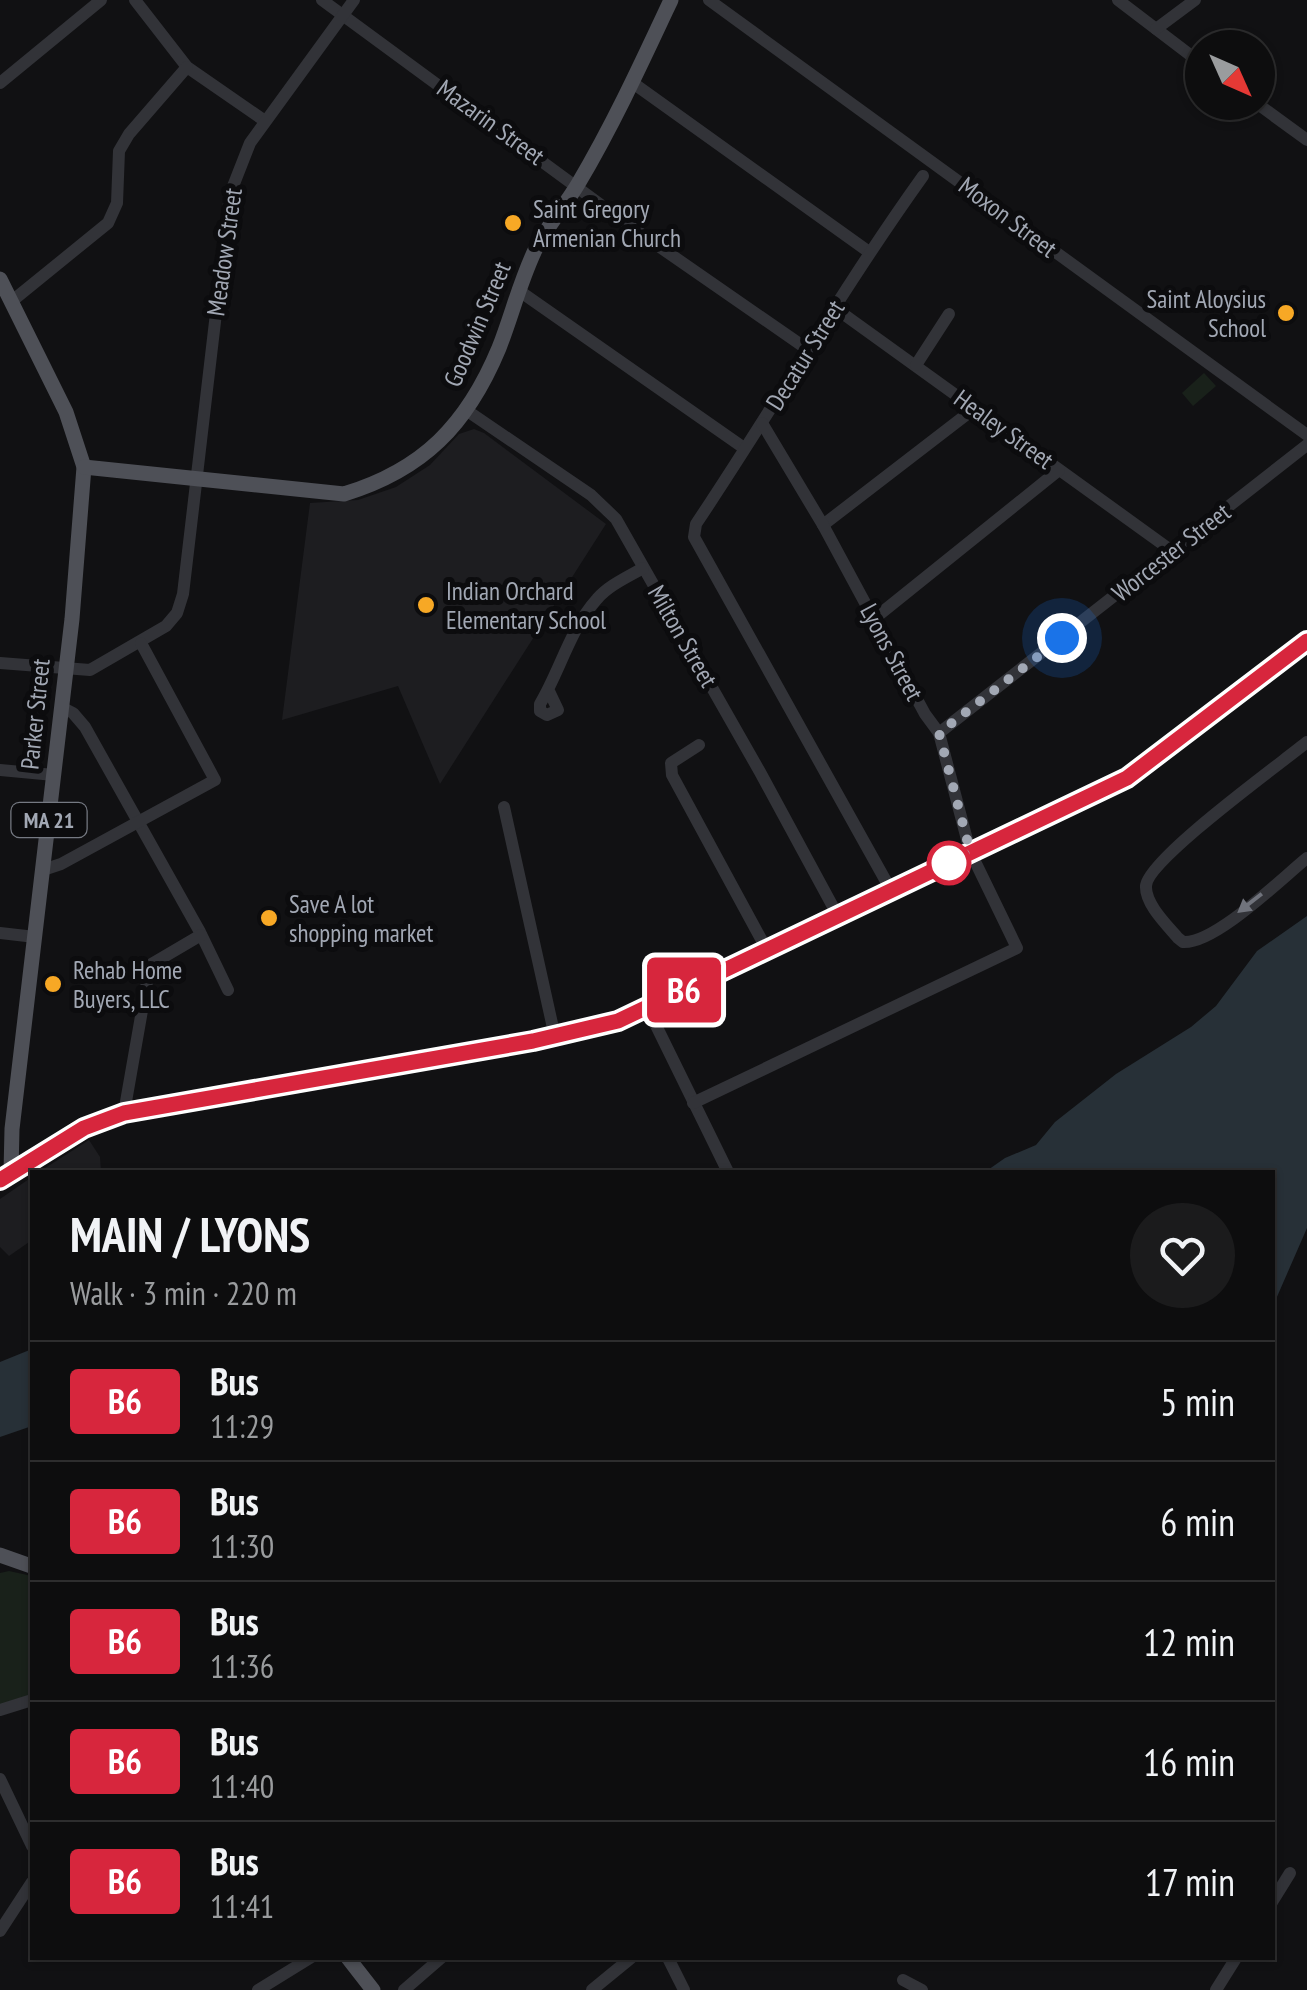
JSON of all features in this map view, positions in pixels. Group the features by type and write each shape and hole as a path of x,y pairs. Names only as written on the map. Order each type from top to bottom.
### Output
{"main road":[{"name":"Goodwin Street","path":"84,467 344,494 384,482 426,454 466,410 499,348 538,246 578,185 670,0"},
{"name":"Parker Street","path":"0,279 66,412 84,467 72,620 35,937 4,1133 5,1176"},
{"path":"5,1176 84,1128 124,1113 604,1026 1127,778 1307,641"},
{"path":"0,1555 30,1565"},
{"path":"0,1563 30,1566"},
{"path":"350,1960 373,1990"}],"street":[{"path":"0,83 101,0"},
{"path":"135,0 187,67 265,121"},
{"name":"Mazarin Street","path":"322,0 807,349"},
{"name":"Meadow Street","path":"0,663 90,670 166,626 180,606 230,194 250,143 354,0"},
{"name":"Moxon Street","path":"709,0 1307,435"},
{"path":"1118,0 1185,51"},
{"path":"1156,30 1195,0"},
{"path":"12,301 108,222 116,203 119,151 187,67"},
{"path":"632,82 870,252"},
{"path":"1275,117 1307,140"},
{"name":"Decatur Street","path":"892,892 694,536 696,524 807,349 924,176"},
{"path":"518,290 744,448"},
{"name":"Healey Street","path":"836,308 1172,551"},
{"path":"916,365 949,314"},
{"path":"823,525 975,408"},
{"name":"Milton Street","path":"466,410 597,500 620,525 838,916"},
{"name":"Lyons Street","path":"693,1103 1017,948 970,851 939,733 762,423"},
{"name":"Worcester Street","path":"939,733 1307,445"},
{"path":"875,618 1059,470"},
{"path":"548,688 566,649 598,598 643,568"},
{"path":"43,870 61,864 215,780 141,643"},
{"path":"61,707 86,727 228,990"},
{"path":"1307,742 1170,852 1148,876 1147,896 1178,938 1190,942 1220,928 1307,858"},
{"path":"699,745 671,763 672,775 767,950"},
{"path":"0,770 54,775"},
{"path":"504,807 555,1037"},
{"path":"0,934 35,937"},
{"path":"124,1113 150,965 201,935"},
{"path":"647,1008 727,1170"},
{"path":"0,1710 30,1701"},
{"path":"0,1779 30,1842"},
{"path":"1275,1897 1290,1873"},
{"path":"0,1931 30,1885"},
{"path":"258,1990 307,1960"},
{"path":"404,1990 438,1960"},
{"path":"592,1990 629,1960"},
{"path":"669,1960 684,1990"},
{"path":"1216,1990 1235,1960"},
{"path":"903,1980 922,1990"}],"shaded area":[{"path":"1204,373 1216,386 1193,406 1182,393"},
{"name":"Indian Orchard Elementary School","path":"474,429 606,524 440,784 398,686 282,720 310,503 358,500 396,487 430,465 459,434"},
{"path":"1307,916 1307,1228 1275,1301 1275,1170 988,1170 1036,1145 1055,1122 1116,1074 1191,1027 1216,1006 1257,951"},
{"path":"89,1140 100,1157 101,1170 42,1170"},
{"path":"30,1178 30,1241 9,1256 0,1247 0,1199"},
{"path":"30,1350 30,1427 0,1437 0,1362"},
{"path":"0,1573 30,1576 30,1700 0,1709"}],"bus line":[{"name":"B6","path":"0,1180 84,1128 124,1113 533,1041 618,1021 1127,778 1307,641"}],"place":[{"name":"Saint Gregory Armenian Church","path":"513,223"},
{"name":"Saint Aloysius School","path":"1286,313"},
{"name":"Indian Orchard Elementary School","path":"426,605"},
{"name":"Save A lot shopping market","path":"269,918"},
{"name":"Rehab Home Buyers, LLC","path":"53,984"}],"route":[{"path":"949,863 970,851 939,733 1062,638"}]}
